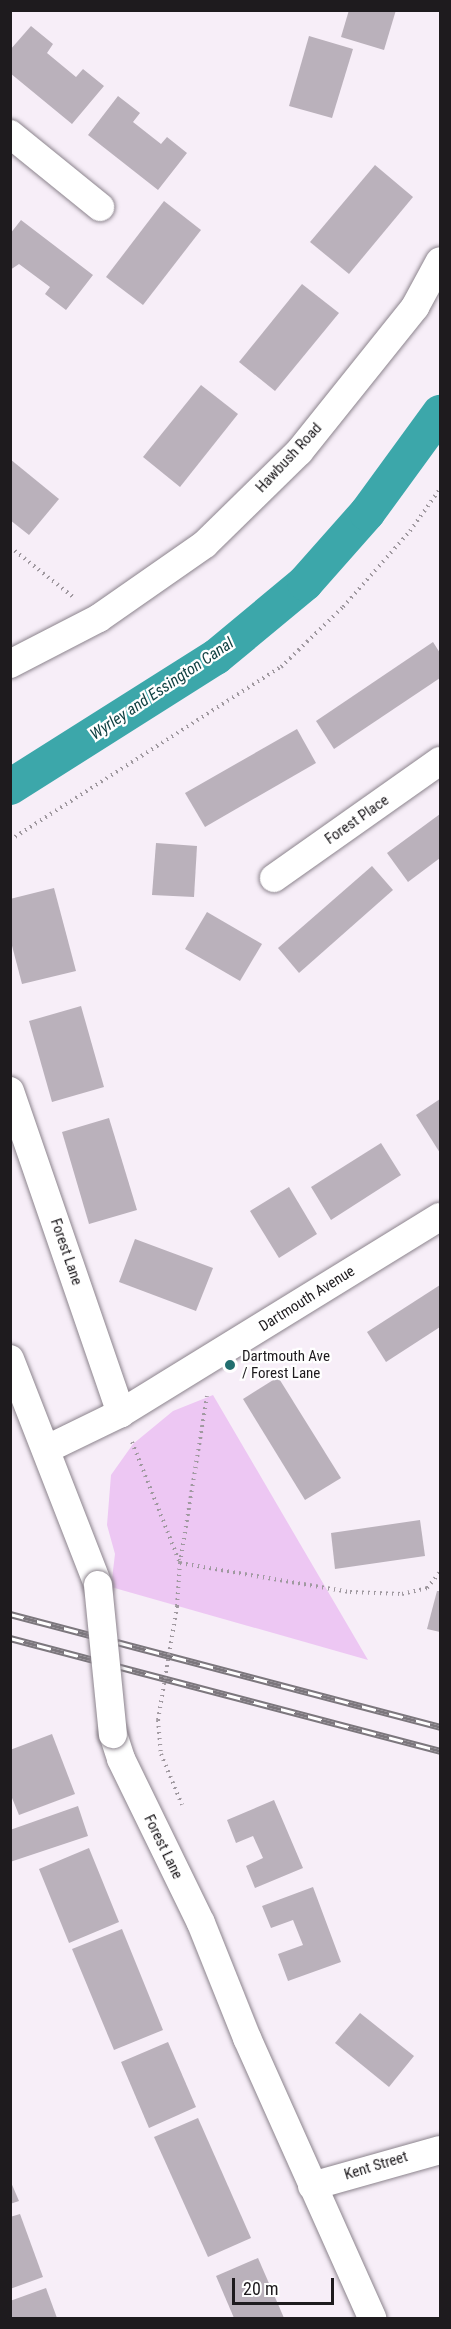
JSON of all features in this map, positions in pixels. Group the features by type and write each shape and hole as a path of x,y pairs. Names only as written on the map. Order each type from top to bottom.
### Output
{"street":[{"path":"10,134 100,207"},
{"name":"Hawbush Road","path":"10,664 99,618 205,544 299,452 415,307 441,261"},
{"name":"Forest Place","path":"274,878 441,761"},
{"name":"Forest Lane","path":"10,1091 121,1413"},
{"name":"Dartmouth Avenue","path":"47,1449 121,1413 441,1217"},
{"name":"Forest Lane","path":"10,1359 47,1449 98,1585 113,1734 201,1923 312,2186 372,2319"},
{"name":"Kent Street","path":"312,2186 441,2150"}],"path":[{"path":"10,840 281,667 343,608 410,531 441,489"},
{"path":"10,547 99,618"},
{"path":"158,1720 177,1606 180,1563 214,1357"},
{"path":"121,1413 180,1563"},
{"path":"180,1563 350,1592 402,1594 427,1588 441,1572"}],"shaded area":[{"path":"213,1395 368,1660 111,1587 115,1554 107,1525 111,1475 133,1444 173,1411"}],"building":[{"path":"349,10 396,10 384,50 341,37"},
{"path":"31,26 53,44 47,53 76,77 83,69 104,86 72,124 10,73 10,50"},
{"path":"309,36 353,49 332,118 289,106"},
{"path":"118,96 140,113 133,122 161,144 167,137 187,153 158,190 88,135"},
{"path":"375,165 413,197 349,274 310,242"},
{"path":"164,201 201,230 143,305 106,277"},
{"path":"21,220 93,275 66,310 45,294 50,287 19,264 10,270 10,234"},
{"path":"302,284 339,313 275,391 239,362"},
{"path":"201,385 238,414 180,487 143,457"},
{"path":"10,459 59,499 29,535 10,520"},
{"path":"433,642 440,653 440,678 334,749 316,721"},
{"path":"297,729 316,763 205,827 185,793"},
{"path":"440,814 440,858 408,882 387,853"},
{"path":"156,843 197,846 194,897 152,895"},
{"path":"372,866 393,890 299,973 278,948"},
{"path":"54,888 76,971 22,984 10,938 10,899"},
{"path":"207,912 262,944 240,981 185,949"},
{"path":"81,1006 104,1087 52,1102 29,1021"},
{"path":"440,1099 440,1153 416,1115"},
{"path":"109,1118 137,1210 89,1224 62,1132"},
{"path":"381,1143 401,1175 331,1220 311,1187"},
{"path":"289,1187 317,1234 279,1258 250,1211"},
{"path":"135,1239 213,1268 196,1311 119,1282"},
{"path":"440,1285 440,1327 386,1362 367,1332"},
{"path":"278,1377 341,1478 305,1500 243,1399"},
{"path":"420,1520 425,1556 335,1569 331,1533"},
{"path":"437,1591 440,1591 440,1632 427,1629"},
{"path":"52,1734 75,1794 19,1815 10,1793 10,1750"},
{"path":"274,1800 303,1868 255,1888 246,1866 263,1858 253,1836 236,1843 227,1820"},
{"path":"78,1806 88,1836 10,1862 10,1830"},
{"path":"89,1848 119,1922 69,1943 39,1869"},
{"path":"313,1887 341,1962 288,1981 278,1954 303,1945 293,1920 271,1928 262,1906"},
{"path":"122,1929 163,2030 114,2050 72,1949"},
{"path":"360,2013 414,2056 389,2087 335,2043"},
{"path":"168,2042 196,2107 149,2128 121,2062"},
{"path":"198,2118 251,2238 208,2257 154,2137"},
{"path":"10,2180 19,2201 10,2204"},
{"path":"20,2214 43,2277 10,2289 10,2217"},
{"path":"258,2258 284,2318 234,2318 216,2276"},
{"path":"46,2288 57,2318 11,2318 10,2301"}],"waterway":[{"name":"Wyrley and Essington Canal","path":"10,787 216,657 305,583 367,513 440,413"}],"railway":[{"path":"10,1614 440,1727"},
{"path":"10,1638 440,1751"}],"place":[{"name":"Dartmouth Ave / Forest Lane","path":"230,1365"}]}
